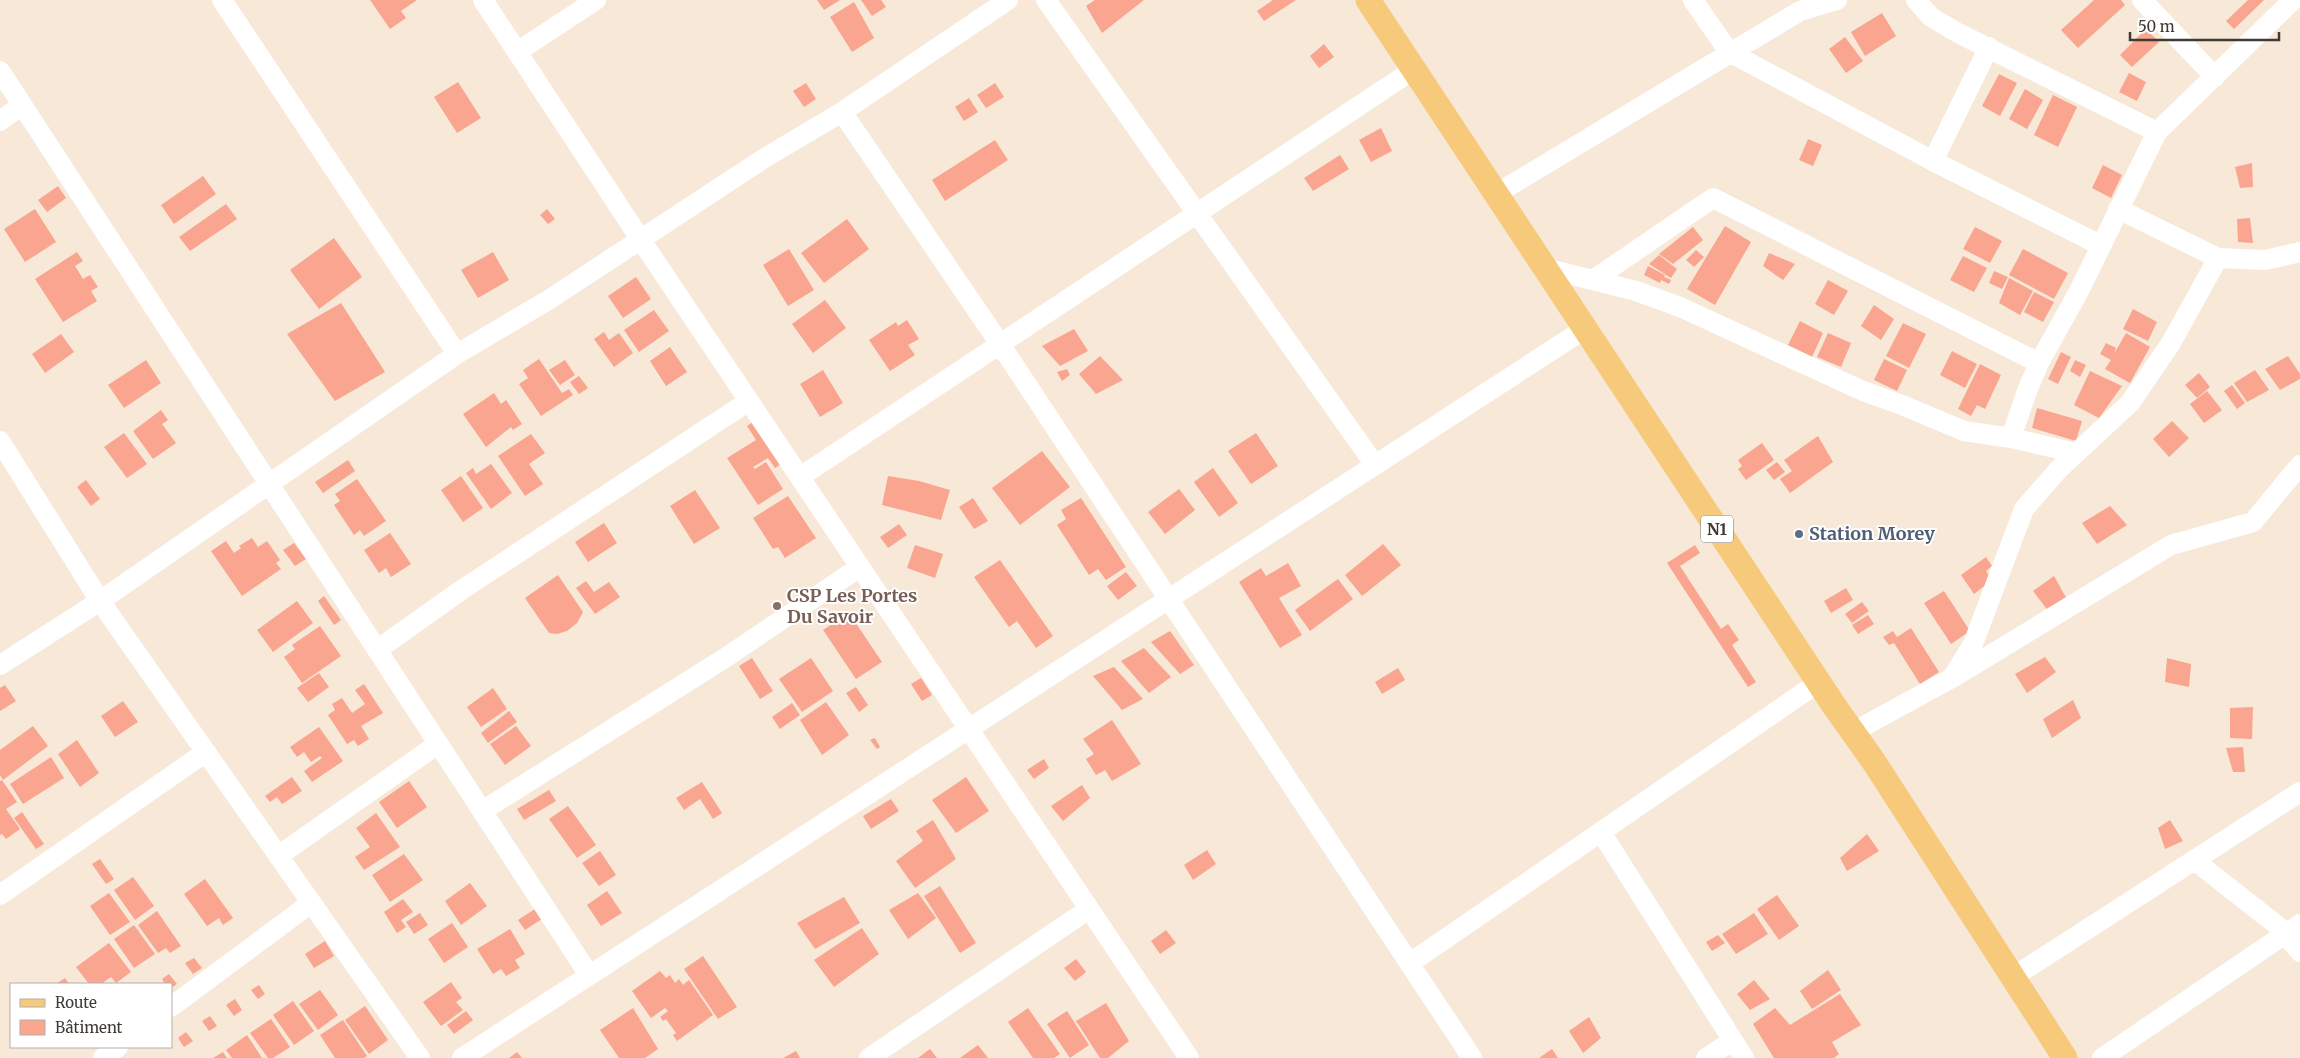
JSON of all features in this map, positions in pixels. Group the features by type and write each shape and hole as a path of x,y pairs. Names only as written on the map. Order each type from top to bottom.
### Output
{"main road":[{"name":"N1","path":"1368,0 1853,732 2065,1058"}],"street":[{"path":"222,0 457,354"},
{"path":"483,0 641,240 1189,1058"},
{"path":"517,52 596,0"},
{"path":"0,665 100,601 457,354 550,299 763,159 842,112 1008,0"},
{"path":"1046,0 1375,466"},
{"path":"1694,0 1729,52 1934,161 2100,245"},
{"path":"1496,194 1800,11 1837,0"},
{"path":"1916,0 1931,17 1958,33 2157,132"},
{"path":"2142,0 2215,77"},
{"path":"2011,438 2039,363 2078,293 2157,132 2293,0"},
{"path":"1934,161 1989,47"},
{"path":"800,477 1413,70"},
{"path":"0,71 589,975"},
{"path":"0,122 22,105"},
{"path":"842,112 1000,344 1472,1058"},
{"path":"1593,280 1713,198 2039,363"},
{"path":"2118,210 2218,258 2265,260 2300,252"},
{"path":"1952,678 1973,644 2024,509 2059,469 2130,404 2170,343 2218,258"},
{"path":"1545,268 1636,291 1680,307 1863,391 1964,431 2011,438 2076,453"},
{"path":"462,1058 1586,328"},
{"path":"377,650 468,586 749,401"},
{"path":"0,441 100,601 420,1058"},
{"path":"1853,732 1952,678 2171,545 2253,522 2300,465"},
{"path":"482,811 725,658 860,567"},
{"path":"1410,963 1819,682"},
{"path":"278,856 438,744"},
{"path":"0,895 206,752"},
{"path":"2013,977 2300,792"},
{"path":"1601,832 1744,1058"},
{"path":"2194,860 2267,916 2293,929 2300,952"},
{"path":"172,1006 311,903"},
{"path":"869,1058 1089,908"},
{"path":"2102,1058 2293,929"},
{"path":"1706,1058 1732,1041"},
{"path":"103,1058 117,1048"}],"building":[{"path":"370,0 417,0 401,11 406,18 390,29"},
{"path":"817,0 840,0 824,10"},
{"path":"861,0 881,0 886,7 872,16"},
{"path":"1095,0 1144,0 1102,33 1086,6"},
{"path":"1273,0 1296,0 1264,21 1257,11"},
{"path":"2094,0 2121,0 2125,5 2078,48 2061,30"},
{"path":"2248,0 2264,0 2234,29 2226,21"},
{"path":"854,2 874,38 852,52 830,17"},
{"path":"1882,13 1896,36 1865,56 1851,32"},
{"path":"2146,29 2159,42 2132,67 2120,55"},
{"path":"1845,37 1863,61 1846,73 1829,49"},
{"path":"1324,44 1334,57 1319,68 1310,56"},
{"path":"2129,73 2146,82 2137,101 2119,92"},
{"path":"1999,74 2017,83 2000,116 1982,106"},
{"path":"458,82 481,118 457,133 434,97"},
{"path":"806,83 816,99 804,107 793,91"},
{"path":"995,83 1004,97 986,108 977,95"},
{"path":"2025,89 2043,100 2027,129 2009,119"},
{"path":"2053,95 2077,107 2058,147 2034,135"},
{"path":"969,98 978,112 964,121 955,107"},
{"path":"1381,128 1392,151 1371,162 1359,140"},
{"path":"1808,139 1822,145 1813,166 1799,160"},
{"path":"995,140 1008,160 945,201 932,180"},
{"path":"1340,155 1349,169 1313,191 1304,178"},
{"path":"2252,163 2253,187 2240,188 2235,167"},
{"path":"2103,165 2122,175 2111,198 2092,188"},
{"path":"203,176 216,194 174,224 161,205"},
{"path":"58,186 66,198 47,212 38,200"},
{"path":"226,204 237,219 190,251 179,237"},
{"path":"35,209 56,242 25,262 4,229"},
{"path":"547,209 555,219 548,224 540,215"},
{"path":"2250,218 2253,243 2238,242 2237,219"},
{"path":"847,219 869,249 824,283 801,253"},
{"path":"1725,226 1751,242 1715,305 1687,289"},
{"path":"1693,227 1703,240 1673,264 1659,254"},
{"path":"1975,227 2002,241 1990,263 1963,249"},
{"path":"334,238 362,277 319,309 290,270"},
{"path":"789,249 814,290 788,306 763,265"},
{"path":"2023,249 2068,273 2054,299 2009,275"},
{"path":"1696,250 1704,257 1694,267 1686,260"},
{"path":"77,252 83,261 75,266 83,279 90,275 98,287 91,291 97,301 63,322 35,279"},
{"path":"493,252 509,280 478,298 461,270"},
{"path":"1769,253 1795,264 1783,280 1763,266"},
{"path":"1659,255 1677,269 1671,278 1649,264"},
{"path":"1963,256 1987,268 1974,292 1950,280"},
{"path":"1648,266 1671,280 1669,284 1661,280 1660,283 1644,275"},
{"path":"1994,271 2008,277 2002,289 1989,283"},
{"path":"636,277 651,299 623,318 608,296"},
{"path":"2009,278 2033,291 2020,315 1999,303"},
{"path":"1828,280 1848,291 1834,315 1815,304"},
{"path":"2034,292 2054,302 2043,322 2024,312"},
{"path":"825,300 846,328 813,353 792,324"},
{"path":"341,303 385,372 335,401 287,334"},
{"path":"1874,305 1894,319 1881,340 1861,326"},
{"path":"2133,309 2157,322 2148,341 2123,329"},
{"path":"654,310 669,331 639,352 624,330"},
{"path":"907,320 919,339 908,345 915,355 890,371 869,340 896,322 898,326"},
{"path":"1800,321 1823,333 1812,357 1788,345"},
{"path":"1903,323 1926,334 1909,368 1886,356"},
{"path":"1074,329 1088,351 1060,366 1042,346"},
{"path":"604,332 609,340 619,333 633,353 614,367 594,339"},
{"path":"1828,333 1851,343 1841,367 1817,357"},
{"path":"2126,333 2150,347 2130,383 2105,369 2111,360 2100,354 2106,343 2116,348 2114,354"},
{"path":"61,334 74,352 45,373 32,354"},
{"path":"670,347 687,372 666,386 650,361"},
{"path":"1952,351 1977,364 1965,388 1940,375"},
{"path":"2061,352 2071,357 2058,384 2048,379"},
{"path":"1100,356 1123,380 1096,394 1079,374"},
{"path":"2288,356 2300,374 2300,379 2280,390 2265,369"},
{"path":"539,359 562,393 569,389 573,395 541,416 519,384 528,378 523,370"},
{"path":"1884,359 1907,370 1897,391 1874,380"},
{"path":"146,360 161,383 124,408 108,385"},
{"path":"565,360 575,375 560,385 549,370"},
{"path":"2075,360 2086,365 2080,377 2070,371"},
{"path":"1980,364 2001,375 1985,409 1977,405 1971,416 1958,409"},
{"path":"1067,369 1070,375 1062,381 1057,372"},
{"path":"823,370 843,403 820,417 800,384"},
{"path":"2255,370 2269,390 2247,402 2234,383"},
{"path":"2090,371 2122,386 2099,418 2074,405"},
{"path":"2199,373 2210,387 2197,398 2185,385"},
{"path":"579,376 588,388 579,394 570,382"},
{"path":"2232,385 2245,403 2237,409 2224,391"},
{"path":"2207,391 2222,410 2204,423 2190,404"},
{"path":"494,393 501,404 506,400 522,424 513,430 511,427 486,447 463,414"},
{"path":"2037,408 2082,421 2076,441 2032,428"},
{"path":"161,410 168,420 162,424 176,443 153,459 133,431"},
{"path":"757,419 784,462 775,468 768,458 753,467 755,469 766,462 783,489 758,505 727,458 756,440 747,426"},
{"path":"2172,421 2189,438 2169,457 2153,439"},
{"path":"124,433 147,464 127,478 104,447"},
{"path":"1256,433 1278,466 1251,484 1228,451"},
{"path":"531,434 545,453 529,464 543,484 525,496 498,456"},
{"path":"1818,436 1833,462 1790,493 1780,479 1792,471 1784,460"},
{"path":"1762,443 1774,460 1746,480 1738,469 1742,466 1738,460"},
{"path":"1042,451 1070,487 1020,525 992,488"},
{"path":"348,460 355,471 323,493 315,482"},
{"path":"1777,462 1785,472 1774,480 1766,470"},
{"path":"491,464 512,493 491,509 466,473 473,468 476,474"},
{"path":"1213,468 1238,503 1219,517 1194,482"},
{"path":"461,476 483,508 463,522 441,490"},
{"path":"888,476 919,481 950,490 941,520 882,505"},
{"path":"357,479 386,521 364,536 360,530 354,535 334,505 340,501 335,494"},
{"path":"86,480 100,499 91,506 77,487"},
{"path":"1179,489 1195,510 1165,534 1148,512"},
{"path":"695,490 720,528 694,544 670,506"},
{"path":"788,496 816,538 785,558 778,547 773,549 753,518"},
{"path":"973,498 988,521 974,529 959,507"},
{"path":"1081,498 1126,567 1106,580 1098,569 1089,575 1057,525 1066,519 1061,510"},
{"path":"2110,506 2127,525 2097,544 2082,523"},
{"path":"604,523 617,543 588,562 575,542"},
{"path":"899,524 907,535 888,548 880,537"},
{"path":"390,533 411,564 391,577 386,568 379,573 364,550"},
{"path":"252,538 258,547 267,541 280,560 276,563 281,569 242,596 211,551 226,541 234,553 241,548 239,546"},
{"path":"294,543 306,559 295,566 283,550"},
{"path":"1383,544 1401,565 1362,596 1345,575"},
{"path":"915,545 943,554 935,578 907,568"},
{"path":"1695,545 1700,553 1680,566 1721,629 1728,624 1739,640 1732,645 1756,682 1748,687 1667,563"},
{"path":"1986,557 1992,566 1986,571 1992,580 1974,594 1961,575"},
{"path":"1000,560 1053,636 1036,648 1017,621 1009,627 974,577"},
{"path":"1288,563 1301,586 1279,598 1302,635 1280,648 1239,582 1261,568 1266,576"},
{"path":"1126,572 1137,586 1118,600 1107,586"},
{"path":"558,575 583,612 577,623 567,631 557,634 549,633 525,598"},
{"path":"2054,576 2068,601 2049,612 2033,591"},
{"path":"1338,579 1353,599 1310,631 1295,610"},
{"path":"586,581 594,592 609,582 620,597 595,614 576,588"},
{"path":"1846,588 1853,600 1831,613 1824,601"},
{"path":"1944,591 1970,631 1951,644 1924,603"},
{"path":"324,596 341,620 334,625 318,601"},
{"path":"297,601 313,623 273,652 257,630"},
{"path":"1862,602 1869,611 1852,623 1845,614"},
{"path":"849,613 882,662 856,679 823,630"},
{"path":"1868,615 1874,624 1858,634 1852,625"},
{"path":"320,626 341,656 302,683 284,657 295,649 292,645"},
{"path":"1911,628 1939,672 1920,684 1894,643 1889,645 1883,637 1893,631 1897,637"},
{"path":"1170,631 1194,665 1180,674 1151,642"},
{"path":"1144,648 1171,677 1149,693 1121,661"},
{"path":"2045,657 2056,672 2027,693 2015,674"},
{"path":"752,658 773,691 760,699 739,666"},
{"path":"811,658 833,691 802,712 779,679"},
{"path":"2167,658 2191,664 2189,687 2165,682"},
{"path":"1114,667 1143,699 1122,710 1093,676"},
{"path":"1398,668 1405,680 1382,694 1375,682"},
{"path":"319,673 329,687 308,702 297,688"},
{"path":"921,678 932,695 922,701 911,684"},
{"path":"364,684 383,713 361,726 369,739 358,746 354,740 347,744 328,715 335,710 332,704 342,698 352,713 365,704 355,690"},
{"path":"5,685 16,701 0,711 0,688"},
{"path":"856,687 868,705 859,712 846,693"},
{"path":"493,688 507,709 481,727 467,707"},
{"path":"2073,700 2081,718 2052,738 2043,719"},
{"path":"123,701 138,722 115,737 101,716"},
{"path":"826,702 849,735 822,755 800,720"},
{"path":"792,703 800,715 780,729 772,717"},
{"path":"2253,707 2252,739 2230,738 2230,708"},
{"path":"509,711 517,722 488,743 481,733"},
{"path":"1112,720 1141,764 1112,781 1105,770 1096,775 1086,759 1094,754 1083,739"},
{"path":"33,726 48,746 3,780 0,775 0,750"},
{"path":"516,726 531,746 505,765 490,744"},
{"path":"319,727 343,761 312,782 304,771 322,758 320,756 311,762 304,752 297,757 290,747"},
{"path":"875,738 880,747 877,749 870,740"},
{"path":"77,740 99,773 80,787 58,754"},
{"path":"2243,747 2245,772 2233,772 2226,748"},
{"path":"51,757 64,778 23,804 10,784"},
{"path":"1044,759 1049,768 1034,779 1027,770"},
{"path":"292,777 302,791 282,804 277,797 270,802 265,796"},
{"path":"966,777 989,811 956,833 932,800"},
{"path":"2,780 17,802 6,809 20,829 6,839 2,834 0,835 0,781"},
{"path":"409,781 427,807 397,828 379,802"},
{"path":"702,782 722,813 713,819 700,799 684,810 676,798"},
{"path":"1082,785 1090,798 1063,821 1051,806"},
{"path":"549,790 556,801 524,820 517,809"},
{"path":"891,799 899,811 871,829 863,816"},
{"path":"568,806 596,845 577,858 549,819"},
{"path":"22,812 44,844 36,849 14,818"},
{"path":"376,813 400,847 364,870 355,857 370,847 356,828"},
{"path":"933,820 956,859 915,888 896,861 923,841 916,831"},
{"path":"2170,820 2183,841 2165,849 2158,828"},
{"path":"1867,834 1879,851 1847,871 1840,858"},
{"path":"1207,850 1216,864 1193,880 1184,865"},
{"path":"600,851 616,875 599,886 582,863"},
{"path":"404,854 423,880 390,902 372,875"},
{"path":"100,859 114,879 106,884 92,864"},
{"path":"133,877 154,906 135,920 114,890"},
{"path":"205,879 233,918 223,925 219,918 207,926 184,894"},
{"path":"470,883 487,906 461,925 445,901"},
{"path":"940,886 976,943 960,953 924,896"},
{"path":"607,891 622,913 601,926 587,905"},
{"path":"109,893 130,922 110,935 90,906"},
{"path":"918,893 936,918 908,939 889,910"},
{"path":"1777,895 1799,926 1779,940 1757,909"},
{"path":"844,897 860,923 815,949 797,923"},
{"path":"403,899 413,912 401,920 406,927 397,933 384,912"},
{"path":"535,909 542,919 525,930 518,920"},
{"path":"157,911 181,946 170,953 166,948 158,953 138,925"},
{"path":"420,913 428,925 414,934 406,922"},
{"path":"1754,913 1768,934 1736,954 1722,934"},
{"path":"452,923 468,947 444,963 428,939"},
{"path":"134,925 155,954 134,968 114,939"},
{"path":"862,928 879,954 834,987 814,960"},
{"path":"510,929 525,954 515,960 520,968 506,976 501,969 493,974 477,949"},
{"path":"1166,930 1176,943 1160,954 1151,941"},
{"path":"1718,935 1725,943 1712,951 1706,942"},
{"path":"325,941 334,956 314,968 305,954"},
{"path":"109,943 131,972 116,983 111,977 102,983 88,983 76,967"},
{"path":"703,956 737,1007 718,1019 684,969"},
{"path":"194,958 202,968 193,974 185,963"},
{"path":"1076,959 1086,972 1075,981 1064,968"},
{"path":"1828,970 1841,990 1812,1009 1800,991"},
{"path":"660,971 666,978 670,975 675,983 679,979 683,985 689,980 713,1015 677,1041 673,1035 676,1033 666,1019 663,1021 660,1017 668,1011 665,1008 651,1018 632,991"},
{"path":"169,974 177,984 172,987 172,983 164,983 162,979"},
{"path":"65,978 68,983 58,983"},
{"path":"1754,980 1770,999 1750,1010 1737,994"},
{"path":"451,982 462,998 456,1002 463,1010 441,1026 423,1002"},
{"path":"259,985 265,994 258,999 251,990"},
{"path":"320,990 338,1015 318,1030 299,1004"},
{"path":"1840,994 1861,1025 1832,1042 1839,1054 1834,1058 1774,1058 1753,1024 1775,1008 1790,1025"},
{"path":"235,999 242,1010 234,1016 226,1005"},
{"path":"293,1001 314,1031 294,1045 273,1015"},
{"path":"1106,1003 1129,1041 1108,1058 1100,1058 1076,1021"},
{"path":"365,1006 388,1040 369,1054 345,1020"},
{"path":"633,1008 658,1049 645,1058 619,1058 600,1030"},
{"path":"1028,1008 1060,1054 1054,1058 1033,1058 1008,1022"},
{"path":"466,1011 473,1020 454,1034 447,1025"},
{"path":"1067,1011 1089,1045 1070,1058 1047,1024"},
{"path":"210,1016 217,1026 209,1031 202,1021"},
{"path":"1589,1017 1601,1038 1583,1053 1569,1031"},
{"path":"271,1019 290,1047 273,1058 268,1058 250,1033"},
{"path":"343,1020 367,1056 364,1058 335,1058 320,1035"},
{"path":"186,1032 193,1041 184,1047 178,1038"},
{"path":"247,1035 262,1058 232,1058 226,1050"},
{"path":"978,1045 988,1058 960,1058"},
{"path":"930,1049 937,1058 918,1058"},
{"path":"1552,1049 1558,1058 1539,1058"},
{"path":"796,1051 800,1058 783,1058"},
{"path":"223,1052 227,1058 213,1058"},
{"path":"517,1052 522,1058 509,1058"}],"place":[{"name":"Station Morey","path":"1799,534"},
{"name":"CSP Les Portes Du Savoir","path":"777,606"}]}
